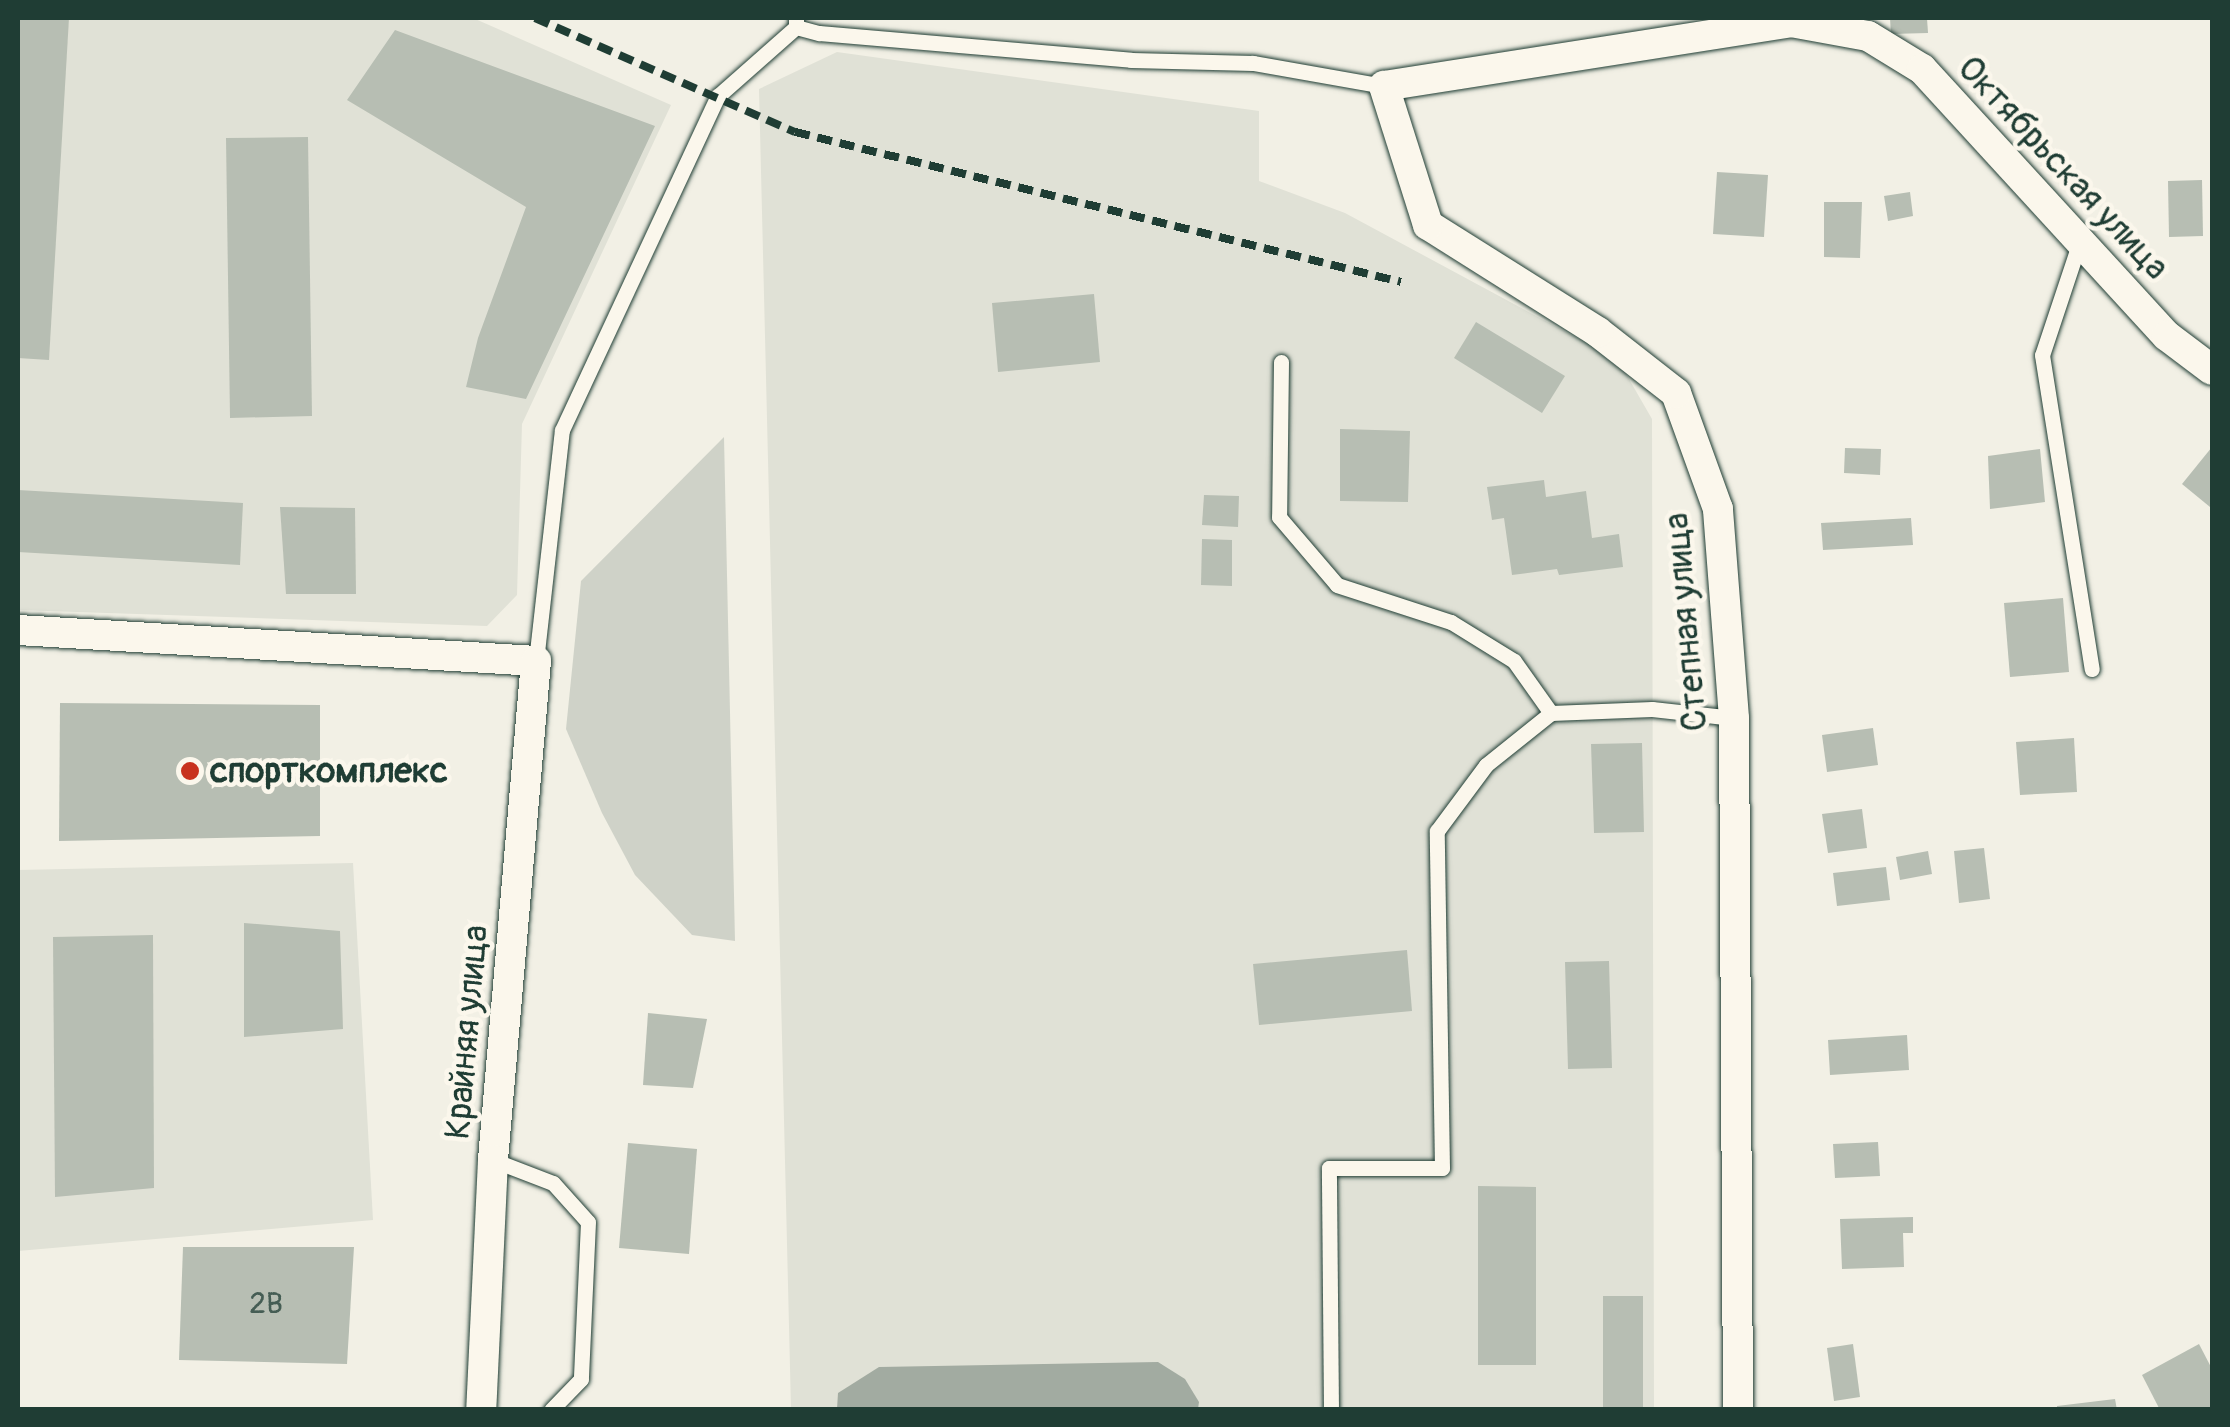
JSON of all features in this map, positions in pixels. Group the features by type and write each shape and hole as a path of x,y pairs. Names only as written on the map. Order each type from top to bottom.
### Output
{"street":[{"path":"1384,86 1791,20"},
{"name":"Октябрьская улица","path":"1791,20 1868,36 1922,69 2167,336 2212,370"},
{"name":"Степная улица","path":"1384,86 1428,225 1598,332 1676,394 1718,508 1734,718 1738,1410"},
{"path":"18,630 536,661"},
{"name":"Крайняя улица","path":"481,1410 493,1160 536,661"}],"lane":[{"path":"536,661 562,430 718,96 796,22 819,34 1112,58 1253,63 1384,86"},
{"path":"2080,241 2042,355 2092,669"},
{"path":"1281,362 1279,517 1336,585 1451,622 1514,660 1552,712"},
{"path":"1331,1410 1329,1168 1442,1168 1438,831 1486,766 1552,712 1652,709 1734,718"},
{"path":"493,1160 553,1182 588,1222 581,1379 551,1410"}],"shaded area":[{"path":"18,18 473,18 671,105 522,424 517,595 487,626 18,610"},
{"path":"837,52 1259,111 1259,181 1345,213 1618,360 1652,419 1654,1409 791,1409 759,89"},
{"path":"724,437 735,941 692,935 635,875 602,813 566,729 581,581"},
{"path":"353,863 373,1220 18,1251 18,870"},
{"path":"1158,1362 1185,1379 1199,1402 1198,1409 837,1409 838,1393 879,1367"}],"building":[{"path":"18,18 69,18 49,360 18,358"},
{"path":"1890,18 1927,18 1928,33 1891,34"},
{"path":"395,30 655,126 526,399 466,387 478,338 526,207 347,100"},
{"path":"308,137 312,416 230,418 226,138"},
{"path":"1717,172 1768,175 1764,237 1713,234"},
{"path":"2202,180 2203,236 2169,237 2168,181"},
{"path":"1910,192 1913,216 1888,221 1884,196"},
{"path":"1824,202 1862,202 1860,258 1824,257"},
{"path":"1094,294 1100,362 998,372 992,303"},
{"path":"1476,322 1565,376 1542,413 1454,358"},
{"path":"1340,429 1410,431 1408,502 1340,501"},
{"path":"2212,447 2212,504 2210,507 2182,484"},
{"path":"1845,448 1881,449 1880,475 1844,473"},
{"path":"2040,449 2045,502 1990,509 1988,456"},
{"path":"1544,480 1546,497 1586,491 1592,538 1619,534 1623,567 1559,575 1557,569 1512,575 1504,518 1492,520 1487,487"},
{"path":"18,490 243,503 240,565 18,552"},
{"path":"1204,495 1239,496 1238,527 1202,525"},
{"path":"280,507 355,508 356,594 286,594"},
{"path":"1911,518 1913,545 1823,550 1821,523"},
{"path":"1202,539 1232,540 1232,586 1201,585"},
{"path":"2063,598 2069,672 2010,677 2004,603"},
{"name":"спорткомплекс","path":"60,703 320,705 320,836 59,841"},
{"path":"1873,728 1878,765 1827,772 1822,735"},
{"path":"2074,738 2077,792 2020,795 2016,742"},
{"path":"1642,743 1644,832 1594,833 1591,744"},
{"path":"1862,809 1867,848 1828,853 1822,814"},
{"path":"1984,848 1990,899 1959,903 1954,851"},
{"path":"1928,851 1932,874 1900,880 1896,857"},
{"path":"1886,867 1890,900 1837,906 1833,873"},
{"path":"244,923 340,931 343,1029 244,1037"},
{"path":"153,935 154,1188 55,1197 53,937"},
{"path":"1407,950 1412,1011 1259,1025 1253,964"},
{"path":"1609,961 1612,1068 1568,1069 1565,962"},
{"path":"648,1013 707,1019 693,1088 643,1085"},
{"path":"1907,1035 1909,1070 1830,1075 1828,1040"},
{"path":"1878,1142 1880,1176 1835,1178 1833,1144"},
{"path":"628,1143 697,1149 689,1254 619,1248"},
{"path":"1478,1186 1536,1187 1536,1365 1478,1365"},
{"path":"1913,1217 1913,1233 1903,1233 1904,1267 1842,1269 1840,1219"},
{"path":"183,1247 354,1247 347,1364 179,1360"},
{"path":"1603,1296 1643,1296 1643,1410 1603,1410"},
{"path":"1853,1344 1860,1397 1834,1401 1827,1348"},
{"path":"2199,1344 2212,1369 2212,1410 2160,1410 2142,1375"},
{"path":"2115,1399 2117,1410 2057,1410 2057,1406"}],"railway":[{"path":"535,18 795,132 1401,282"}],"place":[{"name":"спорткомплекс","path":"190,771"}]}
